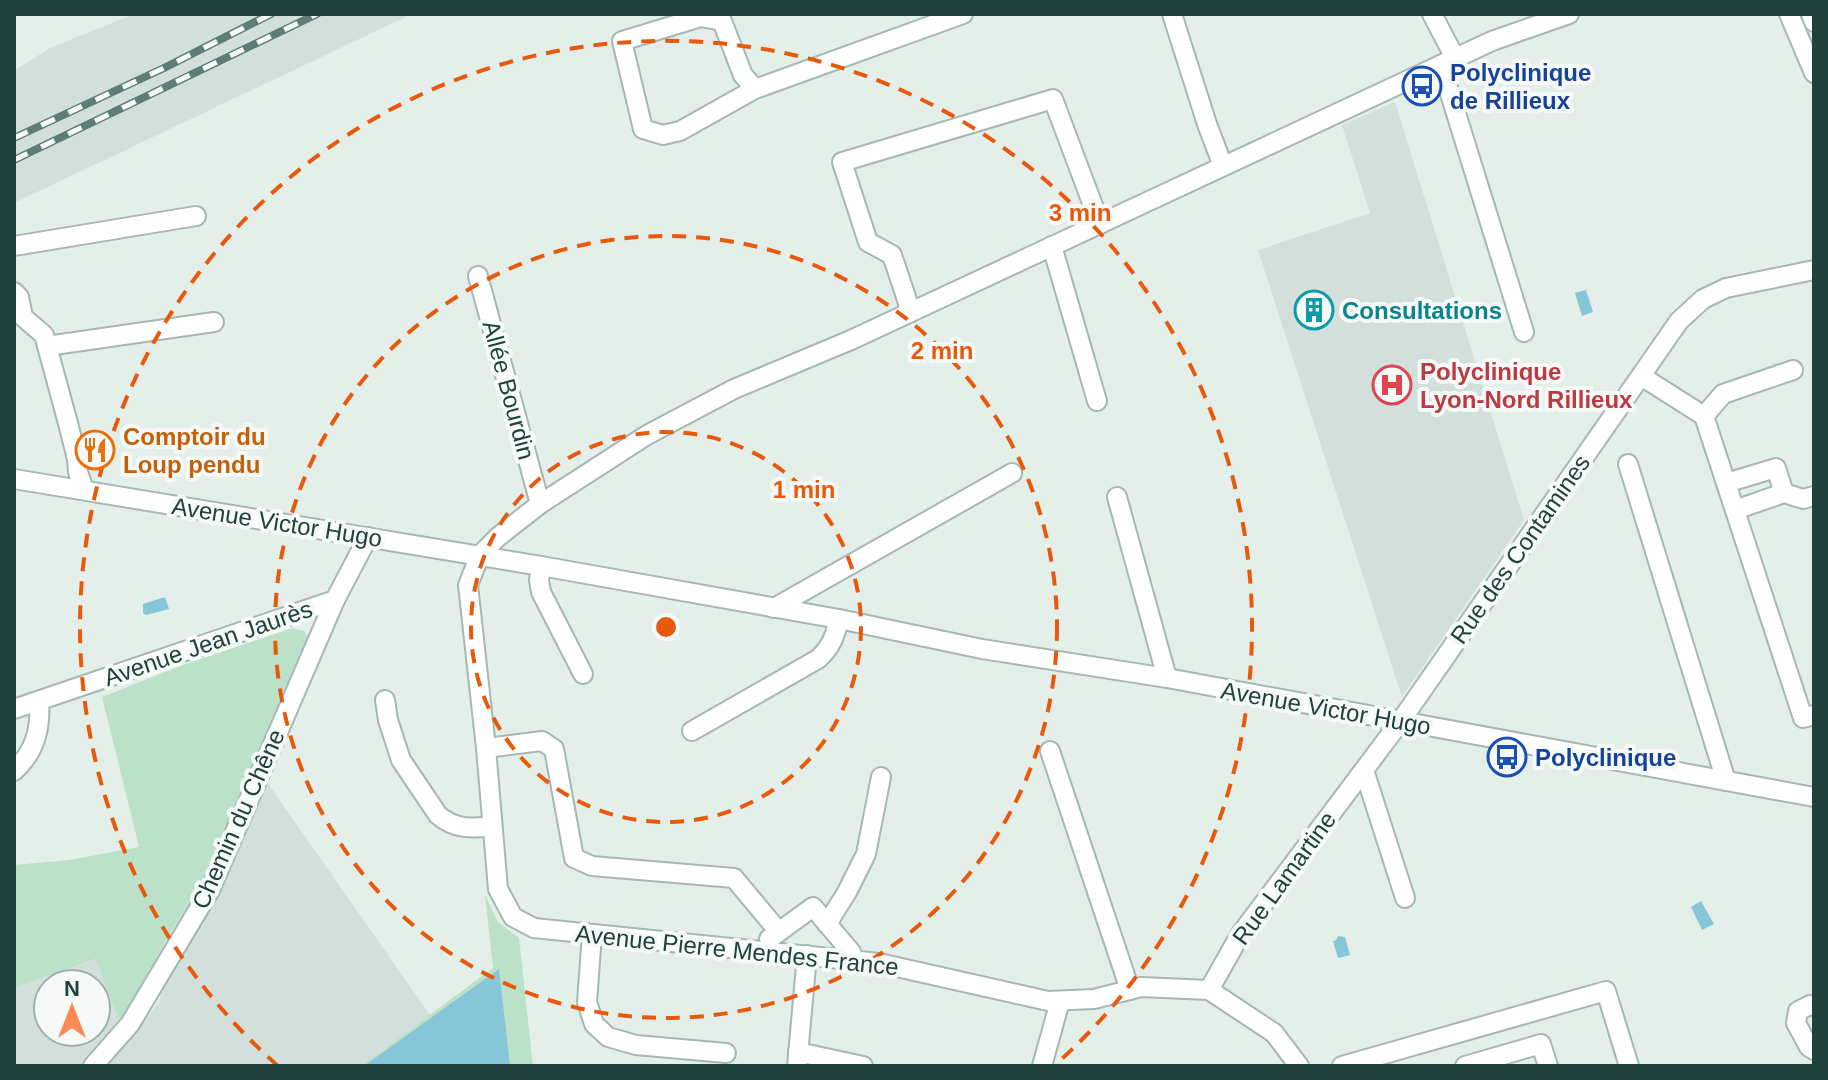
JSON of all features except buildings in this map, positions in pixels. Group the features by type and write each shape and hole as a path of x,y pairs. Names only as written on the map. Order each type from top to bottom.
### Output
{"street":[{"path":"755,89 743,75 722,21 701,17 622,41 643,129 663,135 680,131 755,89 963,14"},
{"path":"1172,14 1223,166"},
{"path":"1432,14 1524,332"},
{"path":"480,555 540,504 647,435 734,389 851,340 1534,19 1569,14"},
{"path":"1789,14 1814,73"},
{"path":"1811,14 1814,22"},
{"path":"911,312 892,255 868,242 842,162 1053,99 1100,224"},
{"path":"14,246 196,216"},
{"path":"1052,246 1097,401"},
{"name":"Rue des Contamines","path":"1400,722 1679,321 1703,299 1726,288 1814,270"},
{"name":"Allée Bourdin","path":"478,276 540,504"},
{"path":"14,292 19,297 23,317 44,335 84,490"},
{"path":"47,346 214,322"},
{"path":"1704,416 1723,394 1793,370"},
{"path":"1641,376 1704,416 1803,718 1814,715"},
{"path":"1628,464 1726,781"},
{"path":"1726,483 1776,468 1784,493"},
{"path":"774,608 1012,473"},
{"name":"Avenue Victor Hugo","path":"14,479 480,555 839,619 982,649 1167,678 1814,797"},
{"path":"1735,510 1784,493 1803,499 1814,496"},
{"path":"1117,497 1167,678"},
{"name":"Avenue Jean Jaurès","path":"14,709 335,600 368,537"},
{"name":"Avenue Pierre Mendes France","path":"480,555 468,585 498,889 513,917 534,928 879,963 1048,1001 1094,999 1141,987 1209,990"},
{"path":"541,566 541,592 583,674"},
{"name":"Chemin du Chêne","path":"93,1066 130,1024 210,890 335,600"},
{"path":"692,731 818,659 835,638 839,619"},
{"path":"385,700 401,760 438,815 458,827 492,826"},
{"path":"14,771 30,754 37,737 39,701"},
{"name":"Rue Lamartine","path":"1209,990 1240,935 1400,722"},
{"path":"486,748 542,741 554,749 574,858 592,866 734,878 779,932"},
{"path":"1050,751 1130,990"},
{"path":"1364,770 1405,898"},
{"path":"827,924 866,854 881,777"},
{"path":"759,949 813,907 851,952 854,960"},
{"path":"592,934 587,1002 594,1024 608,1037 636,1045 726,1053"},
{"path":"807,955 797,1059 863,1066"},
{"path":"1209,990 1274,1033 1299,1066"},
{"path":"1342,1066 1606,991 1629,1066"},
{"path":"1042,1066 1060,1001"},
{"path":"1814,1006 1798,1011 1796,1023 1809,1047 1814,1050"},
{"path":"1533,1012 1548,1066"},
{"path":"1465,1066 1541,1044"}],"shaded area":[{"path":"134,14 412,14 14,203 14,71 50,48"},
{"name":"Polyclinique Lyon-Nord Rillieux","path":"1395,102 1524,520 1402,697 1258,250 1370,213 1342,125"},
{"path":"264,778 430,1015 361,1066 14,1066 14,988 32,982 32,1048 112,1048 112,1000 130,1040 159,1002 163,983"},
{"path":"97,959 100,968 71,968"}],"green space":[{"path":"292,628 304,631 309,639 213,865 120,1022 112,1001 112,968 99,968 96,959 71,968 32,968 32,982 14,988 14,865 69,860 139,847 102,697 180,666"},
{"path":"485,895 498,922 519,938 533,1066 361,1066 493,968"}],"water":[{"path":"1586,290 1593,312 1582,316 1575,293"},
{"path":"165,597 169,609 146,615 143,613 143,604"},
{"path":"1701,901 1714,924 1702,930 1691,907"},
{"path":"1338,936 1345,937 1350,955 1338,958 1333,941"},
{"path":"499,969 510,1066 364,1066"}],"railway":[{"path":"14,138 271,14"},
{"path":"14,160 317,14"}],"place":[{"name":"Polyclinique de Rillieux","path":"1422,86"},
{"name":"Consultations","path":"1314,310"},
{"name":"Polyclinique Lyon-Nord Rillieux","path":"1392,385"},
{"name":"Comptoir du Loup pendu","path":"95,450"},
{"name":"Polyclinique","path":"1507,757"}]}
